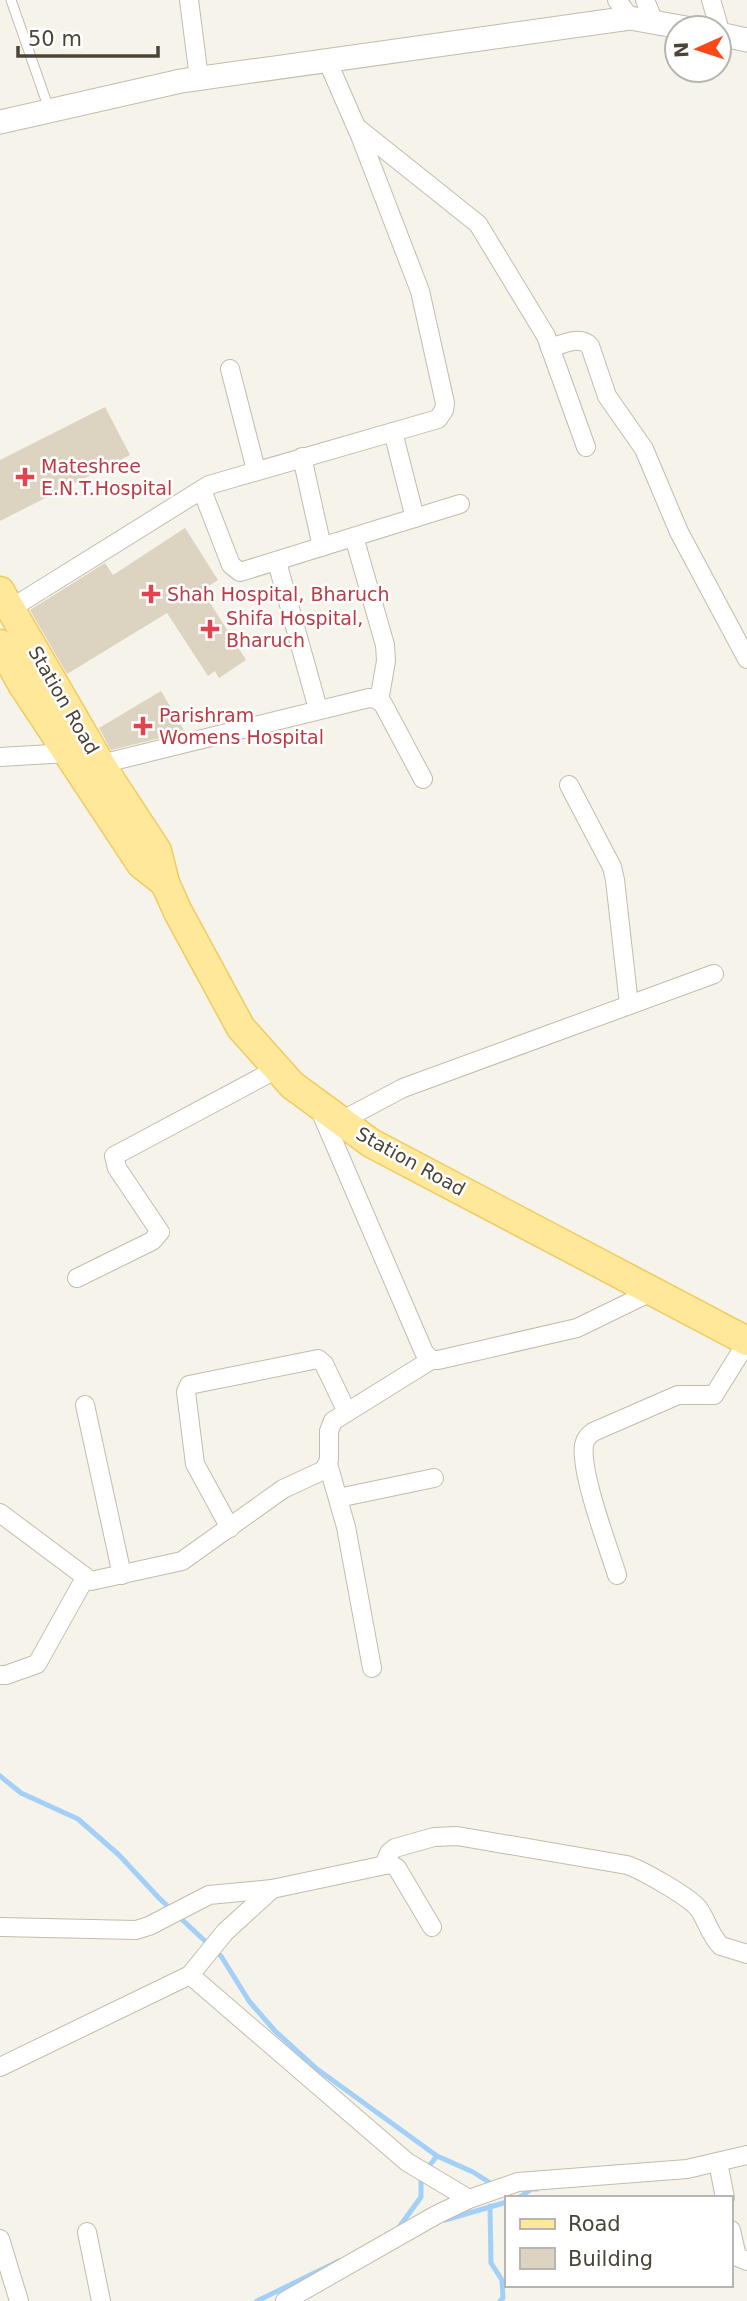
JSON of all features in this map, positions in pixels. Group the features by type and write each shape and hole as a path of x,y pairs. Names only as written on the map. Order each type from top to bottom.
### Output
{"main road":[{"name":"Station Road","path":"5,600 77,746 144,867 165,883"},
{"name":"Station Road","path":"0,644 22,684 77,746 101,764 157,851 165,883 178,912 241,1028 292,1085 371,1143 747,1342"}],"street":[{"path":"188,0 199,78"},
{"path":"645,0 654,22"},
{"path":"0,122 199,78 327,60 623,9 663,24"},
{"path":"5,600 217,482 438,419 444,410 445,403 420,292 327,60"},
{"path":"356,127 478,224 546,336 586,447"},
{"path":"550,348 581,340 588,342 607,396 644,449 679,532 747,659"},
{"path":"230,369 256,470"},
{"path":"393,432 415,518"},
{"path":"302,457 322,547"},
{"path":"202,490 231,565 235,570 244,572 460,504"},
{"path":"354,537 385,645 386,661 379,701 423,779"},
{"path":"277,562 318,709"},
{"path":"101,764 362,698 379,701"},
{"path":"0,757 77,746"},
{"path":"569,785 612,867 629,1005"},
{"path":"341,1121 403,1088 714,974"},
{"path":"77,1278 152,1241 160,1231 117,1167 114,1156 277,1069"},
{"path":"318,1104 424,1352 431,1360"},
{"path":"372,1668 346,1527 328,1464 330,1428 333,1421 431,1360 577,1328 653,1291"},
{"path":"617,1575 589,1484 584,1450 588,1436 678,1395 714,1395 747,1342"},
{"path":"230,1528 195,1464 186,1392 189,1385 318,1359 324,1364 348,1412"},
{"path":"85,1405 122,1576"},
{"path":"0,1513 85,1578 97,1581 182,1561 283,1489 324,1469 328,1464"},
{"path":"338,1498 434,1478"},
{"path":"0,1675 37,1664 85,1578"},
{"path":"384,1865 389,1853 395,1848 446,1836 627,1865 693,1903 720,1946 747,1954"},
{"path":"0,1927 129,1931 149,1926 209,1895 272,1889 384,1865 395,1865 432,1927"},
{"path":"0,2067 190,1976 225,1932 272,1889"},
{"path":"190,1976 407,2162 469,2199"},
{"path":"285,2301 436,2215 469,2199 517,2182 687,2169 747,2155"},
{"path":"718,2162 725,2196"},
{"path":"87,2232 101,2301"},
{"path":"0,2239 19,2301"},
{"path":"733,2239 737,2257 747,2261"}],"lane":[{"path":"11,0 49,111"}],"building":[{"path":"105,407 130,455 0,521 0,460"},
{"path":"185,528 218,580 202,590 246,660 219,678 215,671 208,676 167,613 67,674 30,610 105,563 113,575"},
{"path":"161,691 185,732 111,750 99,728"}],"waterway":[{"path":"0,1776 21,1793 78,1819 119,1855 159,1898 221,1956 249,2001 275,2031 317,2069 437,2156 473,2172 495,2186"},
{"path":"397,2230 421,2197 421,2176 437,2156"},
{"path":"521,2196 537,2189"},
{"path":"504,2192 510,2196"},
{"path":"445,2220 505,2203"},
{"path":"490,2206 491,2263 502,2280 503,2298 500,2301"},
{"path":"257,2301 339,2261"}],"place":[{"name":"Mateshree E.N.T.Hospital","path":"25,477"},
{"name":"Shah Hospital, Bharuch","path":"151,594"},
{"name":"Shifa Hospital, Bharuch","path":"210,629"},
{"name":"Parishram Womens Hospital","path":"143,726"}]}
